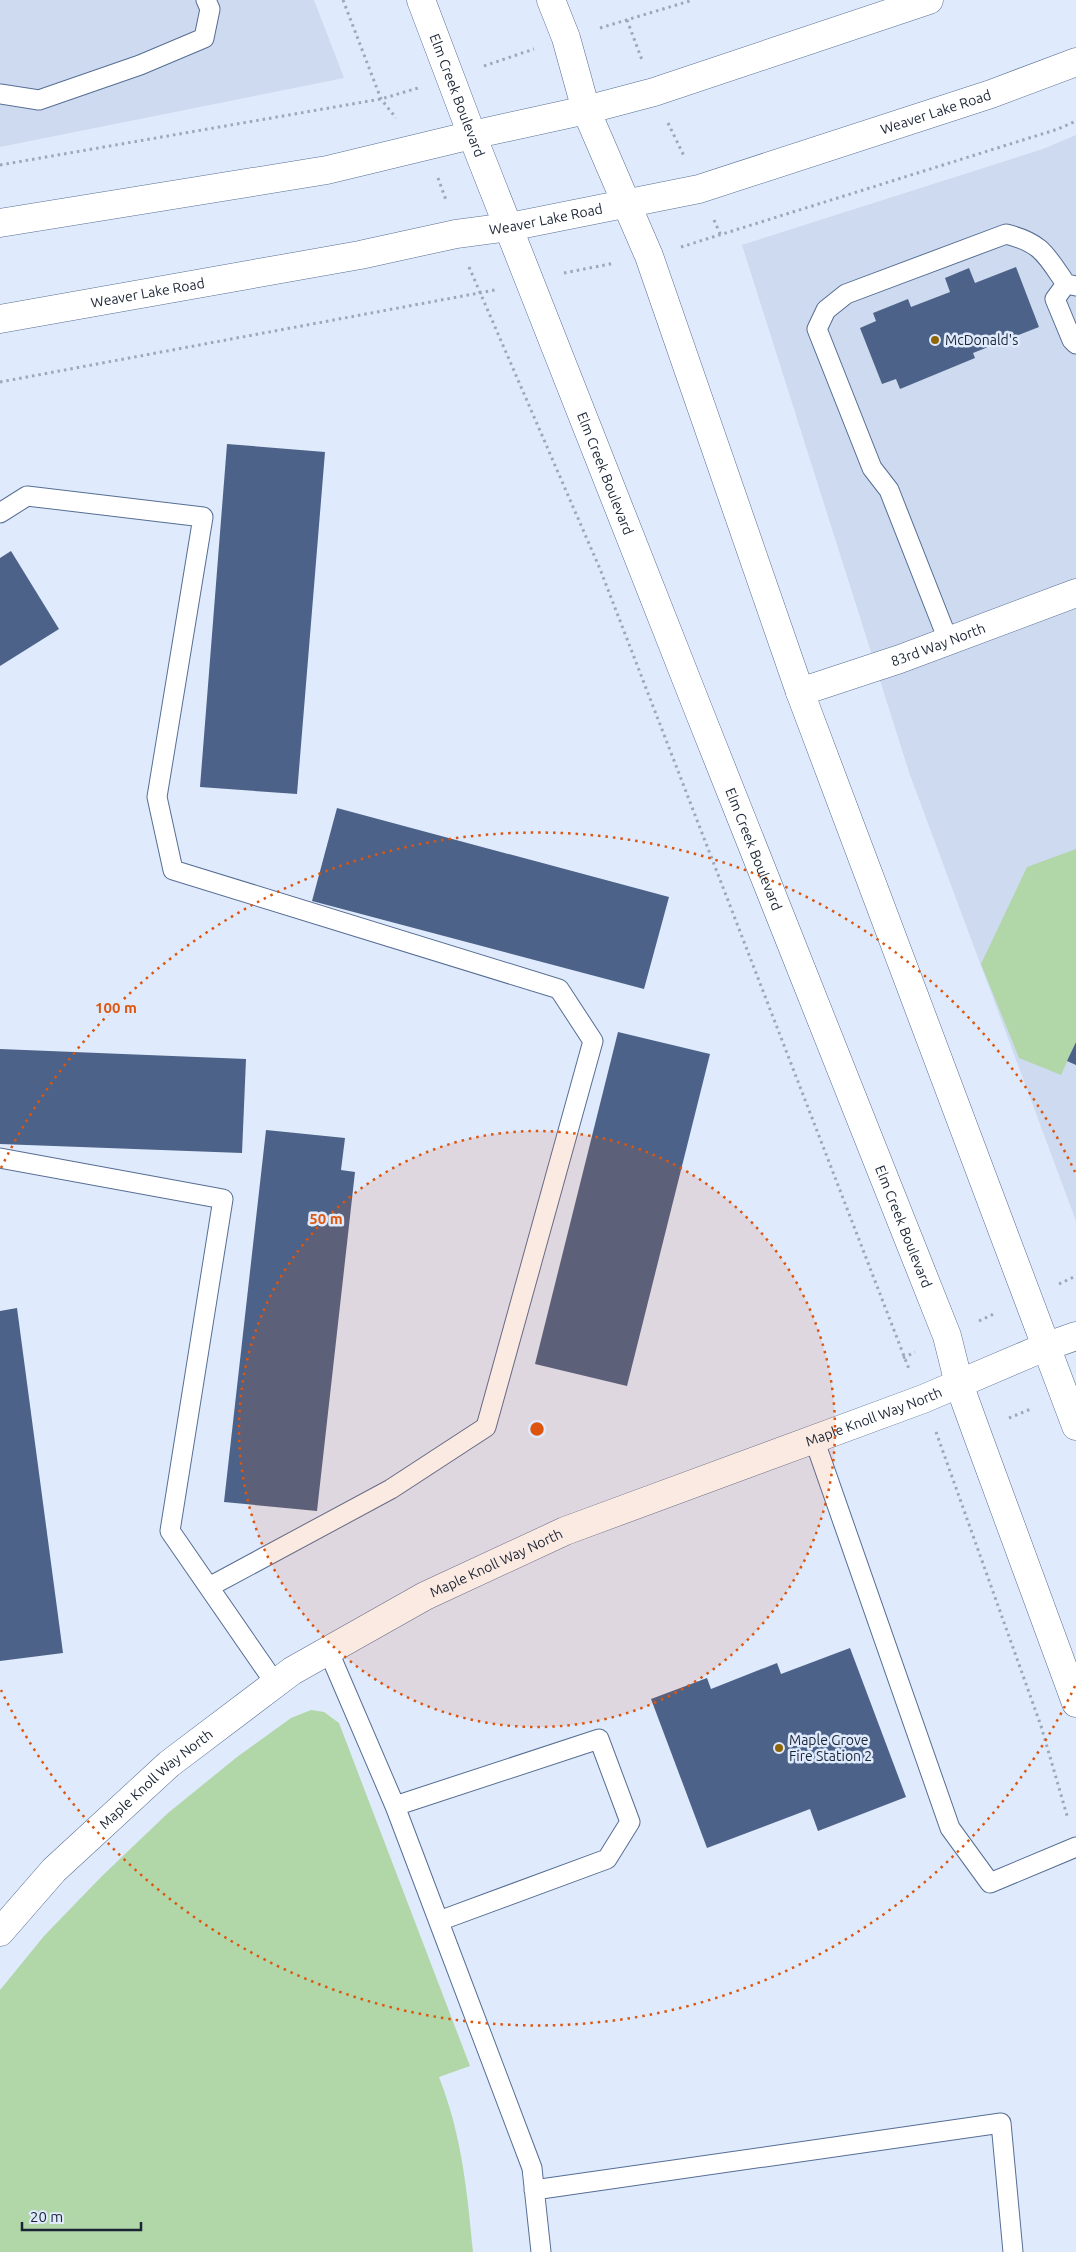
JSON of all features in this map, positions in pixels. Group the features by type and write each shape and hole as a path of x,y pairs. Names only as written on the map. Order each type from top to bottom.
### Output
{"main road":[{"name":"Elm Creek Boulevard","path":"421,0 452,77 472,135 947,1336 960,1384 1076,1703"},
{"path":"551,0 566,38 586,110 649,256 800,692 1076,1426"},
{"path":"0,224 327,170 586,110 654,92 929,0"},
{"name":"Weaver Lake Road","path":"0,319 360,255 456,234 509,227 626,202 699,189 991,94 1076,62"},
{"name":"83rd Way North","path":"800,692 900,659 1076,593"},
{"name":"Maple Knoll Way North","path":"0,1932 54,1870 169,1764 292,1671 424,1596 565,1531 923,1399 1045,1347 1076,1336"}],"lane":[{"path":"0,94 38,100 140,65 204,38 210,9 206,0"},
{"path":"948,640 890,490 872,468 817,329 826,310 846,294 1006,234 1023,238 1041,248 1071,285 1055,299 1072,340 1076,344"},
{"path":"0,513 27,496 203,517 157,797 173,870 559,989 593,1040 486,1427 392,1489 209,1587"},
{"path":"0,1158 223,1199 170,1531 275,1683"},
{"path":"814,1438 950,1828 990,1883 1076,1847"},
{"path":"328,1650 395,1806 532,2168 541,2252"},
{"path":"395,1806 599,1738 610,1766 630,1822 607,1859 438,1921"},
{"path":"534,2190 1001,2123 1013,2252"}],"path":[{"path":"343,0 381,99 419,148 440,181 456,234 478,294 600,569 903,1358 923,1399 1041,1726 1076,1847"},
{"path":"0,164 381,99 566,38 693,0"},
{"path":"627,20 654,92 721,236"},
{"path":"0,382 478,294 530,280 649,256 721,236 1058,129 1076,121"},
{"path":"903,1358 1076,1276"}],"shaded area":[{"path":"0,0 314,0 344,78 0,147"},
{"path":"1076,135 1076,1221 910,775 742,245 1043,149"}],"green space":[{"path":"1076,849 1076,1042 1061,1075 1019,1058 981,964 1027,867"},
{"path":"311,1710 324,1712 339,1723 470,2066 439,2077 447,2099 458,2142 466,2185 473,2252 0,2252 0,1990 44,1936 102,1876 168,1813 237,1757 291,1718"}],"building":[{"name":"McDonald's","path":"1016,267 1039,327 973,353 975,358 900,389 896,379 882,384 860,328 876,321 873,313 908,299 911,307 950,292 945,278 969,268 975,283"},
{"path":"227,444 325,452 297,794 200,787"},
{"path":"11,551 59,629 0,666 0,558"},
{"path":"337,808 669,897 644,989 312,901"},
{"path":"618,1032 710,1054 627,1386 535,1364"},
{"path":"1076,1042 1076,1065 1067,1061"},
{"path":"0,1049 246,1059 242,1153 0,1144"},
{"path":"266,1130 345,1138 341,1170 355,1172 317,1511 224,1502"},
{"path":"17,1308 63,1653 0,1661 0,1311"},
{"name":"Maple Grove Fire Station 2","path":"850,1648 906,1797 818,1831 810,1809 707,1848 651,1699 707,1678 711,1689 777,1663 781,1674"}],"place":[{"name":"McDonald's","path":"935,340"},
{"name":"Maple Grove Fire Station 2","path":"779,1748"}]}
